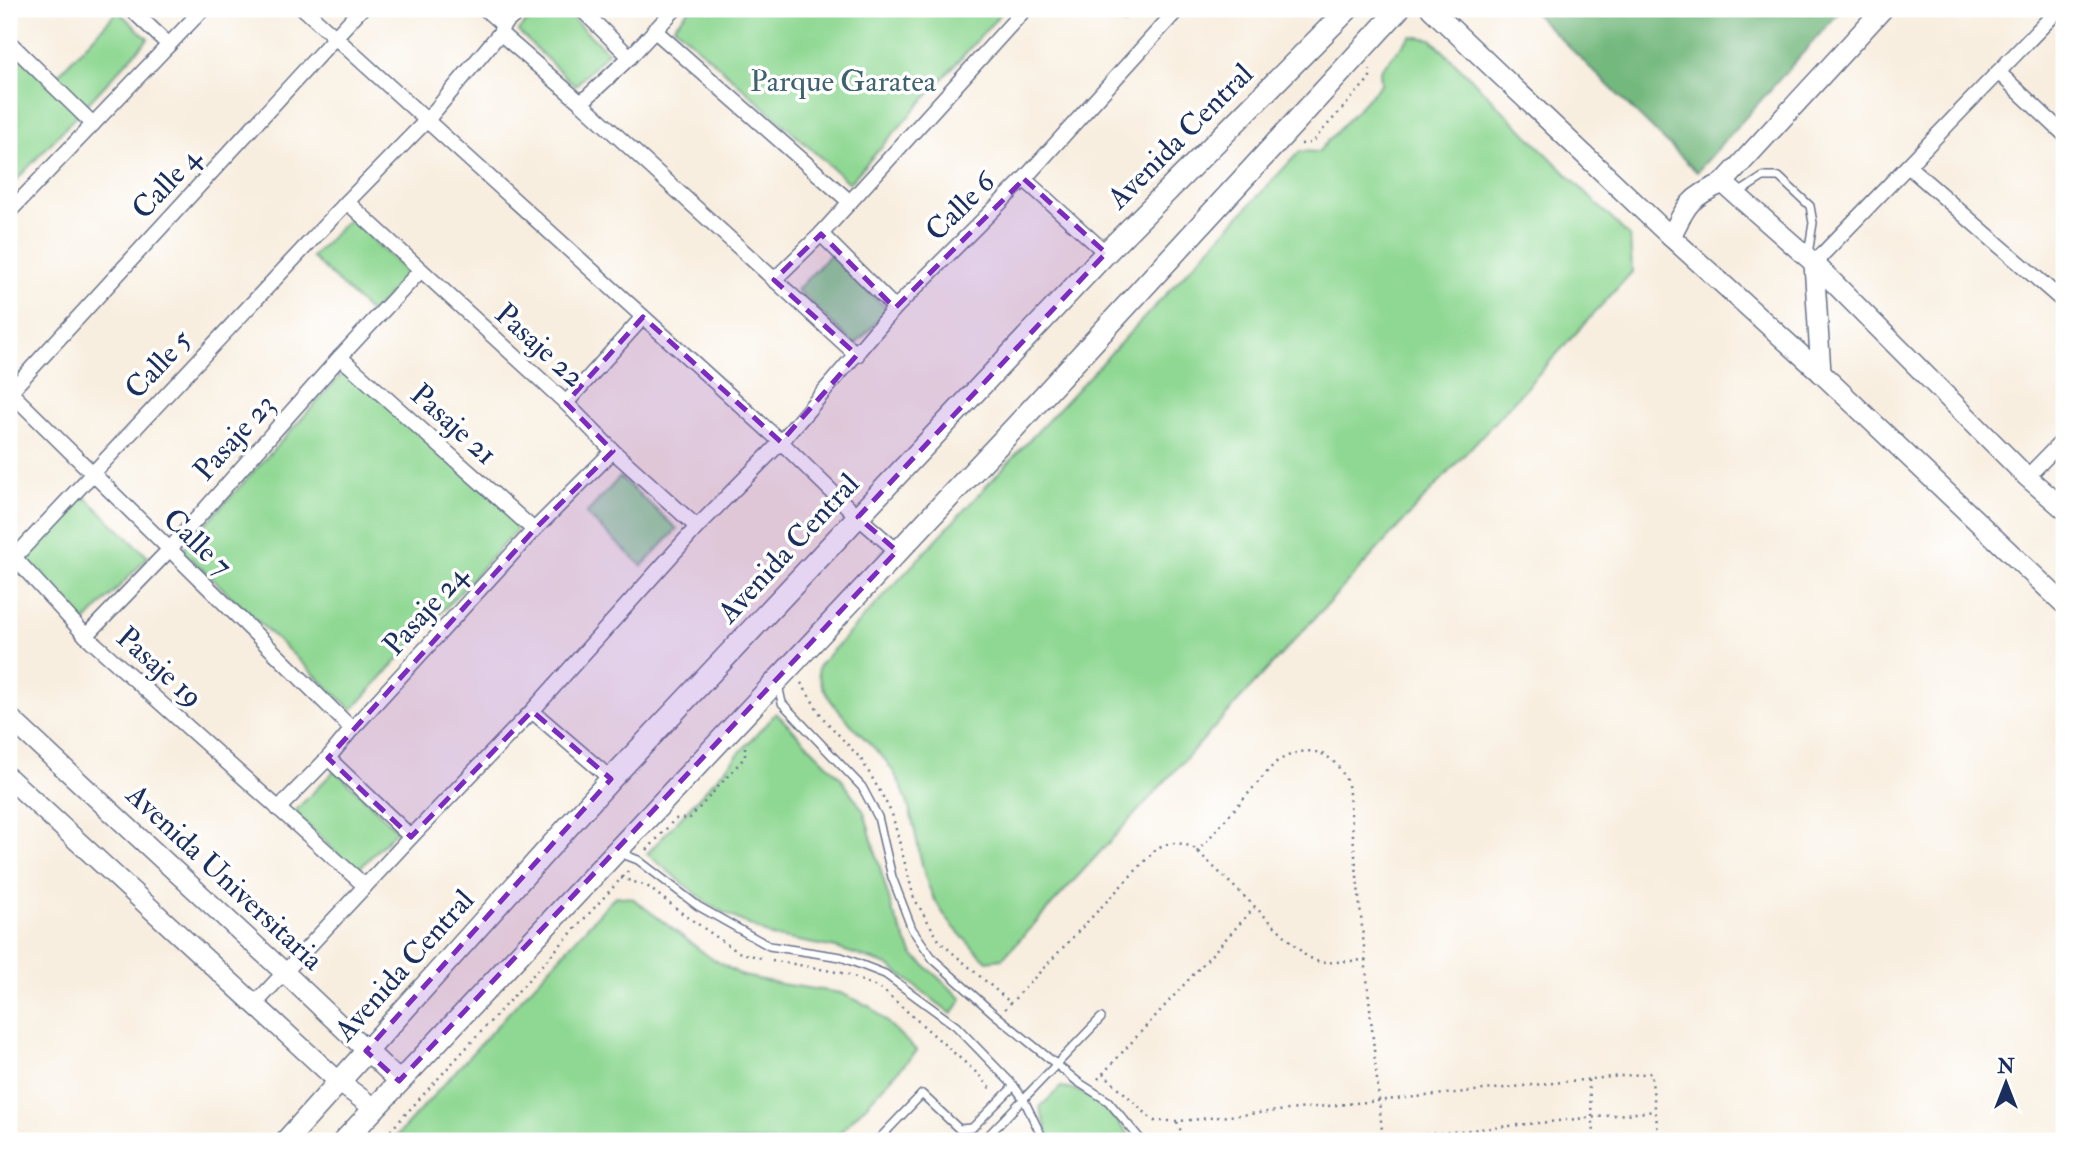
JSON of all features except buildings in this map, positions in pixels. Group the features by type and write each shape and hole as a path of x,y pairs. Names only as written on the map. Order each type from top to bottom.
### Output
{"main road":[{"name":"Avenida Central","path":"286,1141 611,779 1106,253 1348,9"},
{"path":"344,1141 1017,425 1399,9"},
{"path":"1431,9 2064,604"},
{"path":"1671,237 1683,212 1700,192 1730,188 1883,9"},
{"path":"1730,188 1811,260 2027,477 2064,509"},
{"path":"1811,260 1821,373"},
{"name":"Avenida Universitaria","path":"9,717 399,1081"},
{"path":"9,778 339,1082 374,1108"}],"street":[{"path":"131,9 169,45"},
{"path":"9,212 203,9"},
{"path":"304,9 428,119 897,551"},
{"name":"Calle 4","path":"9,392 361,9"},
{"path":"485,9 502,29 581,103 857,355"},
{"name":"Calle 5","path":"11,560 428,119 502,29 522,9"},
{"path":"581,9 630,57"},
{"path":"581,103 630,57 675,9"},
{"path":"774,280 821,234 1025,9"},
{"name":"Calle 6","path":"254,1005 532,711 698,527 781,442 895,308 1024,178 1178,9"},
{"path":"1811,260 2061,11"},
{"path":"654,30 850,202"},
{"path":"9,42 93,124"},
{"path":"1998,72 2064,134"},
{"path":"1908,166 2064,302"},
{"path":"1024,178 1106,253"},
{"name":"Pasaje 22","path":"347,202 698,527"},
{"path":"821,234 895,308"},
{"name":"Pasaje 23","path":"86,636 169,550 420,271"},
{"path":"566,403 643,317"},
{"name":"Pasaje 21","path":"340,357 534,530"},
{"name":"Calle 7","path":"9,392 352,729"},
{"path":"2027,477 2064,439"},
{"name":"Pasaje 24","path":"278,809 328,758 534,530 614,451"},
{"name":"Pasaje 19","path":"11,560 86,636 365,886"},
{"path":"532,711 611,779"},
{"path":"328,758 411,837"}],"lane":[{"path":"1730,188 1763,177 1779,177 1810,205 1811,260"},
{"path":"776,681 782,703 862,787 878,817 892,877 912,929 933,960 1056,1064 1108,1101 1142,1141"},
{"path":"617,852 638,860 698,906 769,946 841,957 885,974 956,1026 1014,1086 1023,1098 1044,1141"},
{"path":"983,1141 1101,1018"},
{"path":"877,1141 922,1094 959,1129 972,1128 1014,1086"}],"path":[{"path":"799,681 823,718 861,759 881,793 892,814 914,898 940,942 1011,1003"},
{"path":"1198,852 1275,763 1287,755 1303,750 1332,759 1342,771 1348,785 1383,1140"},
{"path":"998,1017 1157,848 1169,842 1194,848 1306,956 1321,962 1365,960"},
{"path":"621,878 647,886 738,952 847,974 883,990 979,1075 1000,1100"},
{"path":"1089,1089 1255,907"},
{"path":"1103,1073 1154,1121 1177,1121 1651,1073 1659,1141"},
{"path":"1588,1080 1595,1141"},
{"path":"1363,1141 1655,1111"},
{"path":"1177,1121 1185,1141"}],"highlighted area":[{"path":"1024,179 1106,253 858,517 897,551 399,1081 366,1051 611,779 532,711 411,837 328,758 534,530 613,451 566,403 643,317 781,442 857,355 774,280 821,234 895,308"}],"green space":[{"path":"540,9 562,9 608,52 575,86 518,31"},
{"name":"Parque Garatea","path":"690,9 1005,9 849,183 674,26"},
{"path":"1107,9 1140,9 1125,25"},
{"path":"1530,9 1842,9 1697,172"},
{"path":"118,11 148,39 9,188 9,48 49,84"},
{"path":"1411,36 1431,39 1630,237 1632,272 1002,959 987,961 959,933 936,901 925,876 912,817 902,788 886,761 831,701 818,675 820,664 1300,151 1318,152 1381,84 1380,70"},
{"path":"350,218 409,274 371,313 312,257"},
{"path":"830,255 888,310 855,345 797,290"},
{"path":"347,369 524,522 352,710 182,550"},
{"path":"620,477 677,529 642,566 586,514"},
{"path":"81,493 148,557 84,623 17,558"},
{"path":"776,713 840,777 864,812 893,913 913,955 962,999 952,1014 888,965 836,948 771,936 711,906 647,854"},
{"path":"335,770 397,830 356,872 294,812"},
{"path":"615,896 632,898 708,956 743,976 841,993 871,1007 917,1051 832,1141 392,1141"},
{"path":"1061,1087 1082,1093 1102,1106 1134,1141 1050,1141 1040,1107"}]}
